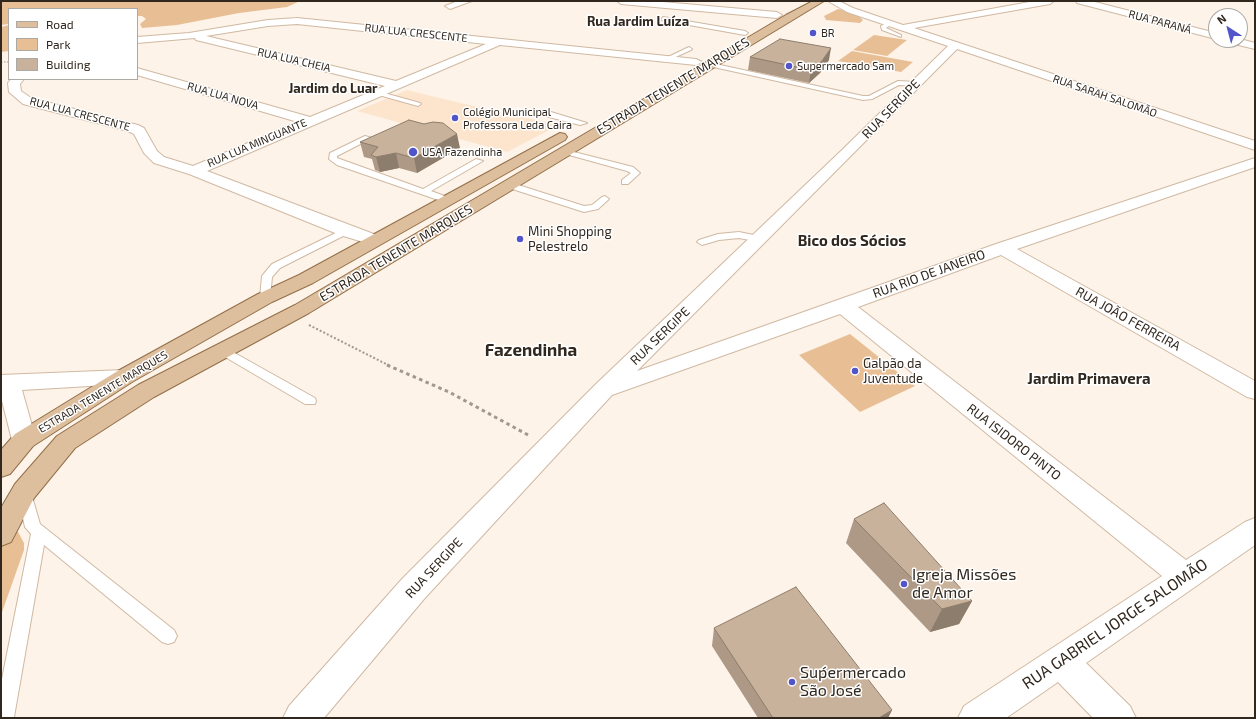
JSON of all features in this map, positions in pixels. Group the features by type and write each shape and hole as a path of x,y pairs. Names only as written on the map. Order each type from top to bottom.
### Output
{"main road":[{"name":"ESTRADA TENENTE MARQUES","path":"1,467 24,440 124,377 265,298 306,279 777,14 815,2"},
{"name":"ESTRADA TENENTE MARQUES","path":"1,534 24,491 66,442 146,391 224,351 289,315 509,185 565,151 699,58 789,16 815,2"}],"street":[{"path":"450,6 468,1"},
{"path":"621,1 777,14"},
{"path":"901,32 1050,1"},
{"name":"RUA PARANÁ","path":"1080,1 1208,34"},
{"path":"815,2 850,10"},
{"path":"815,2 850,10 890,23 901,32 955,45"},
{"name":"RUA LUA CRESCENTE","path":"138,40 189,36 268,23 297,21 667,59 699,58"},
{"name":"RUA LUA CHEIA","path":"189,36 398,84"},
{"name":"RUA LUA MINGUANTE","path":"194,171 498,42"},
{"name":"RUA SERGIPE","path":"301,718 413,589 604,390 955,45"},
{"name":"RUA SARAH SALOMÃO","path":"955,45 1255,146"},
{"name":"RUA LUA NOVA","path":"138,72 309,121"},
{"name":"RUA LUA CRESCENTE","path":"17,80 14,83 13,88 15,92 23,99 134,128 139,131 151,153 159,160 194,171"},
{"name":"RUA RIO DE JANEIRO","path":"604,390 1002,248 1255,162"},
{"name":"RUA LUA MINGUANTE","path":"194,171 346,231 373,240"},
{"name":"RUA JOÃO FERREIRA","path":"1002,248 1255,391"},
{"name":"RUA ISIDORO PINTO","path":"843,306 1185,577"},
{"path":"24,440 5,383 124,377"},
{"name":"RUA GABRIEL JORGE SALOMÃO","path":"976,718 1255,530"},
{"path":"1060,661 1118,718"}],"lane":[{"path":"663,19 745,33"},
{"path":"667,59 699,58 864,98 870,98 898,83 916,84"},
{"path":"377,93 418,104"},
{"path":"548,114 583,123"},
{"path":"368,138 333,155 334,159 340,163 425,191 447,200"},
{"path":"565,151 630,169 636,173 625,182"},
{"path":"425,191 479,161"},
{"path":"509,185 584,209 595,207 605,199"},
{"path":"265,298 267,276 276,266 346,231"},
{"path":"702,242 718,237 739,235 760,238"},
{"path":"224,351 310,401"},
{"path":"24,491 33,526 168,636"},
{"path":"4,717 39,531"}],"path":[{"path":"289,315 386,364 449,392 551,446"}],"shaded area":[{"name":"Colégio Municipal Professora Leda Caira","path":"407,90 559,125 507,152 357,111"}],"green space":[{"path":"1,1 300,1 287,7 239,13 177,25 142,28 140,24 146,19 142,16 138,16 138,8 8,8 8,24 1,25"},
{"path":"838,9 855,13 863,20 860,23 826,20 824,16"},
{"path":"8,25 8,51 1,52 1,27"},
{"path":"874,35 907,40 887,56 853,50"},
{"path":"852,51 913,62 901,72 838,61"},
{"name":"Galpão da Juventude","path":"850,334 915,386 860,412 799,355"},
{"path":"1,521 16,528 24,543 24,550 1,615"}],"building":[{"path":"780,39 831,48 822,61 811,70 750,57"},
{"path":"409,120 424,124 433,122 443,123 457,134 414,158 396,153 376,157 371,155 378,147 360,142"},
{"path":"884,503 972,601 942,609 854,519"},
{"name":"Suṕermercado São José","path":"796,587 892,710 879,718 773,718 714,628"}],"place":[{"name":"BR","path":"813,33"},
{"name":"Supermercado Sam","path":"789,66"},
{"name":"Colégio Municipal Professora Leda Caira","path":"455,118"},
{"name":"USA Fazendinha","path":"413,152"},
{"name":"Mini Shopping Pelestrelo","path":"520,239"},
{"name":"Galpão da Juventude","path":"855,371"},
{"name":"Igreja Missões de Amor","path":"904,584"},
{"name":"Suṕermercado São José","path":"792,682"}],"district":[{"name":"Rua Jardim Luíza","path":"638,22"},
{"name":"Jardim do Luar","path":"333,89"},
{"name":"Bico dos Sócios","path":"852,241"},
{"name":"Fazendinha","path":"531,350"},
{"name":"Jardim Primavera","path":"1089,379"}]}
